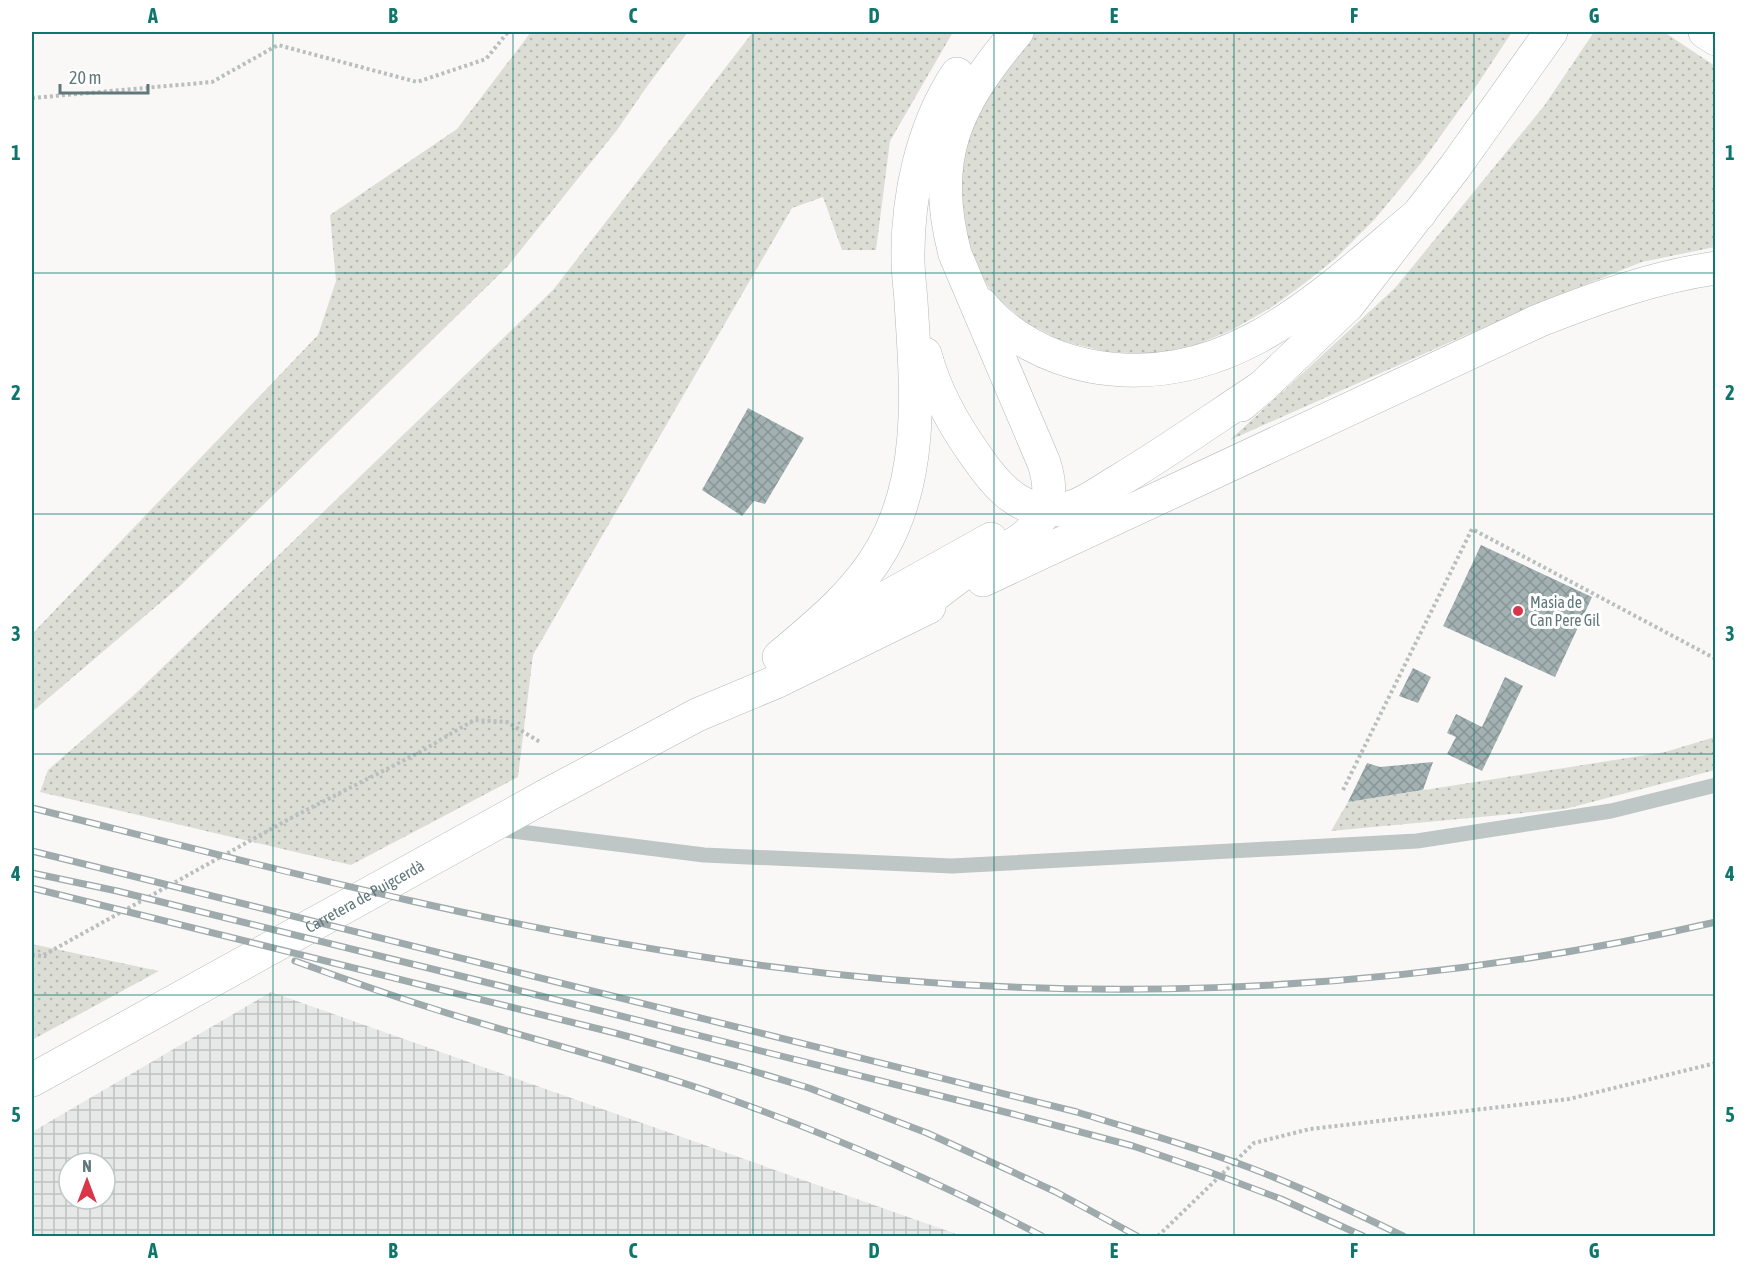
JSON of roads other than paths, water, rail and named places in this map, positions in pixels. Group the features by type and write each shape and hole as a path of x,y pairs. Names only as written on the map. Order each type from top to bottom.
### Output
{"main road":[{"path":"697,715 779,657 826,617 859,583 882,549 904,497 915,431 916,393 908,261 909,224 915,184 923,148 950,84 989,32"},
{"path":"904,619 972,567 1025,538 1039,523 1048,501 1050,489 1044,463 955,254 948,229 945,195 946,165 953,133 971,94 998,54 1017,32"},
{"path":"983,580 1063,535 1130,492 1188,449 1262,387 1348,305 1420,213 1551,32"},
{"path":"1705,32 1716,39"},
{"path":"779,657 1045,510 1181,424 1269,359 1420,213"},
{"path":"964,278 982,306 997,321 1018,337 1045,352 1076,363 1110,370 1149,371 1184,366 1218,357 1254,340 1316,300 1420,213"},
{"path":"697,715 778,681 983,580 1538,321 1648,282 1716,268"},
{"path":"911,300 929,370 951,420 984,469 1003,490 1020,503 1045,510 1061,510 1078,505 1141,467 1262,387"},
{"name":"Carretera de Puigcerdà","path":"32,1080 697,715"}],"lane":[{"path":"488,828 704,855 952,866 1417,841 1611,811 1716,784"}],"railway":[{"path":"32,808 369,891 539,928 710,958 835,974 961,985 1088,989 1214,988 1341,980 1467,967 1592,947 1716,922"},
{"path":"32,851 1077,1112 1248,1167 1403,1236"},
{"path":"32,873 117,891 509,988 1133,1146 1281,1199 1363,1236"},
{"path":"32,888 615,1033 809,1088 927,1133 1056,1192 1137,1236"},
{"path":"295,961 411,1002 640,1069 753,1107 920,1176 1042,1236"}],"place":[{"name":"Masia de Can Pere Gil","path":"1518,611"}]}
